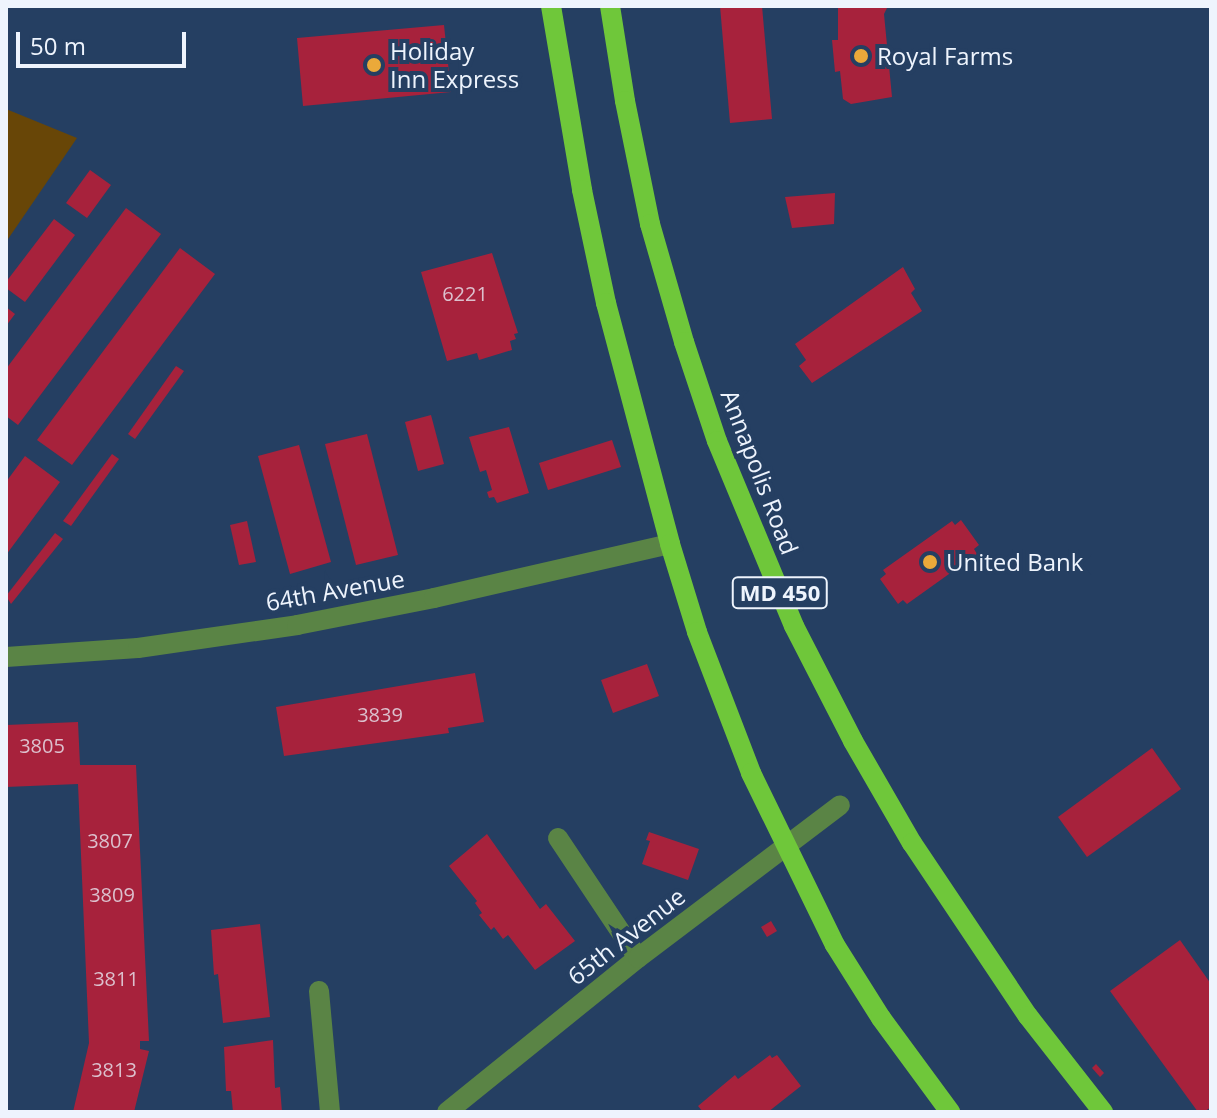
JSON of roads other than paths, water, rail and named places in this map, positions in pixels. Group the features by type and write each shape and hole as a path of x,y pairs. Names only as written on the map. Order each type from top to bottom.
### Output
{"main road":[{"path":"551,6 582,190 600,274 670,544 717,685 785,846 835,945 881,1018 950,1112"},
{"name":"Annapolis Road","path":"610,6 650,224 684,342 717,441 781,597 853,741 912,843 1028,1016 1103,1112"}],"street":[{"name":"64th Avenue","path":"6,657 138,648 297,625 463,592 670,544"},
{"name":"65th Avenue","path":"447,1112 638,958 840,805"},
{"path":"558,838 638,958"},
{"path":"319,991 330,1112"}],"place":[{"name":"Royal Farms","path":"861,56"},
{"name":"Holiday Inn Express","path":"374,65"},
{"name":"United Bank","path":"930,562"}]}
